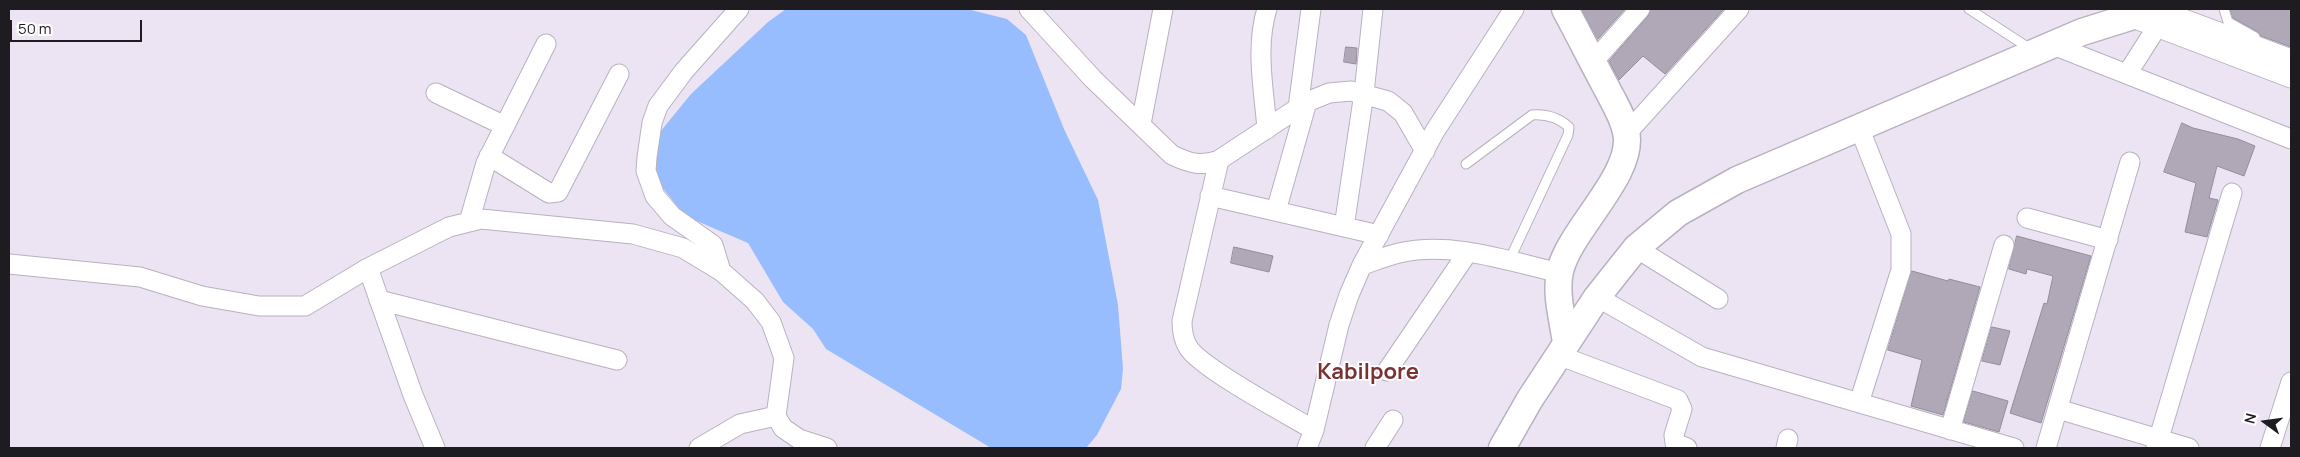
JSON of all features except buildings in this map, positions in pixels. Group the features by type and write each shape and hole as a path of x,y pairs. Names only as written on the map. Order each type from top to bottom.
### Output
{"street":[{"path":"721,270 712,246 672,216 655,196 646,171 652,123 658,106 684,71 739,9"},
{"path":"1029,9 1093,79 1172,155 1188,163 1205,165 1219,160 1302,105 1329,93 1351,91 1388,100 1402,113 1425,151"},
{"path":"1140,124 1163,9"},
{"path":"1267,9 1263,21 1261,56 1267,129"},
{"path":"1276,211 1302,105 1311,9"},
{"path":"1344,227 1364,93 1373,9"},
{"path":"1219,160 1182,321 1182,334 1188,349 1312,443 1339,325 1348,295 1362,265 1435,131 1514,9"},
{"path":"1562,349 1559,295 1560,273 1565,254 1616,176 1624,157 1627,133 1617,109 1565,9"},
{"path":"1593,62 1640,9"},
{"path":"1627,133 1739,9"},
{"path":"2128,74 2145,13"},
{"path":"2145,13 2291,78"},
{"path":"1502,448 1562,349 1597,297 1636,248 1678,213 1737,180 2082,32 2145,13 2291,58"},
{"path":"469,222 481,176 489,156 546,44"},
{"path":"2044,48 2128,74 2291,138"},
{"path":"489,156 549,193 558,192 619,74"},
{"path":"436,93 505,126"},
{"path":"1859,127 1901,234 1902,251 1901,270 1859,403"},
{"path":"2046,448 2130,162"},
{"path":"2157,443 2232,193"},
{"path":"1210,196 1380,235"},
{"path":"2027,218 2108,240"},
{"path":"9,264 140,277 202,296 259,306 305,306 368,268 448,227 480,219 633,234 682,248 721,270 755,301 771,322 784,358 776,416 783,428 799,439 827,448"},
{"path":"1950,430 2004,245"},
{"path":"1636,248 1718,299"},
{"path":"1362,265 1400,253 1432,250 1468,252 1560,273"},
{"path":"1387,371 1468,252"},
{"path":"368,268 413,395 435,448"},
{"path":"1597,297 1702,357 2014,448"},
{"path":"379,300 617,360"},
{"path":"1562,349 1678,400 1682,409 1674,435 1675,443 1687,448"},
{"path":"2270,448 2291,382"},
{"path":"2058,409 2157,443 2189,448"},
{"path":"699,448 740,424 776,416"},
{"path":"1375,448 1393,420"}],"lane":[{"path":"1969,9 2044,48"},
{"path":"2224,9 2228,22 2291,58"},
{"path":"1466,164 1532,115 1542,114 1562,120 1569,127 1568,134 1509,261"}],"water":[{"path":"786,9 967,9 1007,19 1026,35 1064,129 1098,200 1118,305 1123,369 1121,389 1097,435 1086,448 991,448 826,349 813,329 783,302 748,243 685,216 655,178 652,167 660,132 691,94 768,22"}],"district":[{"name":"Kabilpore","path":"1368,373"}]}
